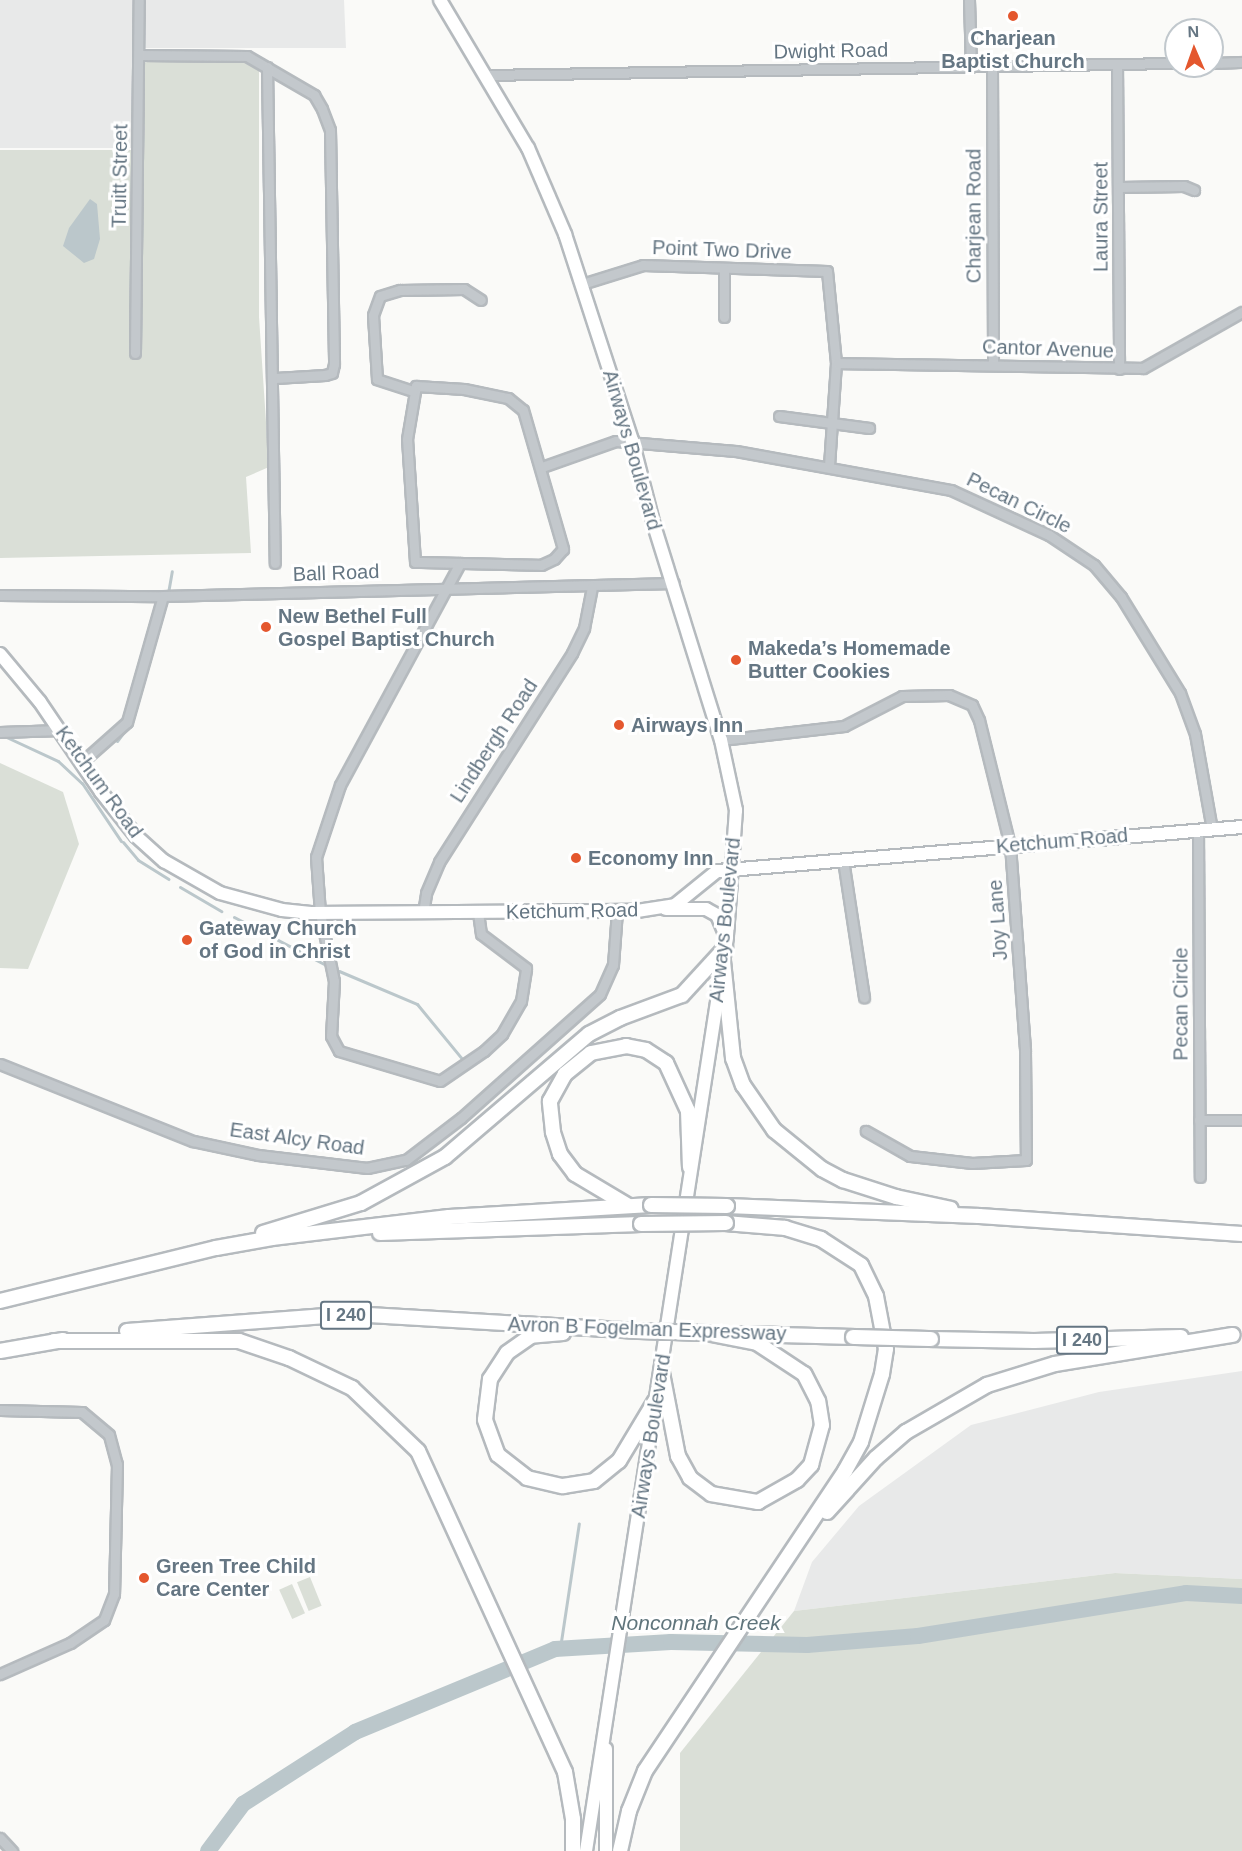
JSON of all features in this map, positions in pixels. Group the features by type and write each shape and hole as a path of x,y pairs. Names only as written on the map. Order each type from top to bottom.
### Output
{"highway":[{"path":"725,949 733,1058 742,1085 774,1130 794,1149 843,1180 896,1197 979,1216"},
{"path":"0,1301 216,1248 361,1203 445,1157 589,1035 620,1018 682,995 725,949"},
{"path":"627,1205 575,1174 560,1154 553,1132 550,1101 565,1074 591,1053 626,1046 646,1050 666,1063 688,1111 690,1167"},
{"path":"216,1248 449,1217 627,1205 727,1206 979,1216 1242,1234"},
{"path":"326,1232 726,1223 785,1228 821,1239 861,1265 876,1296 886,1349 874,1404 861,1442 798,1546 645,1771 629,1811 620,1851"},
{"name":"Avron B Fogelman Expressway","path":"54,1341 162,1327 352,1314 639,1331 931,1339 1034,1341 1238,1334"},
{"path":"606,1329 531,1336 507,1353 490,1379 485,1420 498,1455 527,1478 563,1486 594,1481 619,1461 655,1401"},
{"path":"662,1373 678,1456 690,1478 711,1494 758,1502 797,1480 811,1466 822,1425 818,1401 804,1374 757,1343 706,1333"},
{"path":"798,1546 864,1470 906,1432 987,1385 1055,1364 1238,1334"},
{"path":"54,1341 238,1341 289,1358 352,1388 418,1451 543,1717 565,1772 573,1819 573,1851"},
{"name":"I 240","path":"0,1351 54,1341"},
{"path":"628,1851 629,1811"},
{"path":"563,1851 573,1819"}],"main road":[{"name":"Airways Boulevard","path":"440,0 528,148 566,234 632,441 722,740 734,795 734,870 725,949 690,1167 662,1373 655,1401 606,1730 591,1801 585,1851"},
{"name":"Ketchum Road","path":"0,654 61,730 136,836 164,861 220,893 263,907 320,913 659,909 675,904 717,871 1242,826"},
{"path":"659,909 706,909 717,915 725,949"},
{"path":"606,1730 606,1851"},
{"path":"591,1801 591,1851"}],"street":[{"name":"Truitt Street","path":"135,353 139,0"},
{"path":"969,0 971,67"},
{"path":"140,55 248,56 314,95 330,130 335,311 332,373 275,378"},
{"path":"1224,63 1242,62"},
{"name":"Dwight Road","path":"486,75 1164,63"},
{"name":"Laura Street","path":"1117,64 1119,369"},
{"name":"Charjean Road","path":"992,66 993,365"},
{"path":"267,67 275,378 275,563"},
{"path":"1119,187 1184,186 1194,190"},
{"name":"Point Two Drive","path":"582,284 643,265 827,271 836,363"},
{"path":"724,269 724,317"},
{"path":"413,391 376,380 374,315 380,296 400,290 465,289 480,300"},
{"name":"Cantor Avenue","path":"836,363 1143,368 1242,312"},
{"path":"829,467 836,363"},
{"path":"416,386 464,388 508,398 523,410 542,467 563,549 541,565 415,562 407,439 413,391 416,386"},
{"path":"779,416 869,428"},
{"name":"Pecan Circle","path":"542,467 616,441 736,451 951,490 1049,535 1094,565 1120,597 1180,693 1195,734 1212,829"},
{"path":"460,563 450,588 340,785 316,857 320,913 334,981 331,1036 334,1045 349,1056 440,1081 484,1051 502,1034 513,1019 526,984 526,968 481,934 478,912"},
{"name":"Ball Road","path":"0,596 167,596 450,588 592,588 674,584"},
{"name":"Lindbergh Road","path":"423,913 426,893 439,862 572,653 584,628 592,588"},
{"path":"83,761 127,722 167,596"},
{"name":"Joy Lane","path":"722,740 844,726 902,696 950,695 972,705 979,720 1010,845 1025,1051 1026,1160 972,1164 909,1156 866,1131"},
{"path":"1,732 61,730"},
{"name":"Pecan Circle","path":"1198,830 1200,1177"},
{"path":"843,860 864,997"},
{"name":"East Alcy Road","path":"0,1064 193,1141 258,1155 367,1168 406,1160 461,1118 600,994 613,965 617,911"},
{"path":"1199,1120 1242,1120"},
{"path":"0,1410 82,1412 108,1435 117,1464 114,1594 104,1620 70,1643 0,1674"},
{"path":"0,1838 12,1851"}],"shaded area":[{"path":"0,0 344,0 346,48 134,48 134,148 0,148"},
{"path":"157,59 246,60 259,65 259,317 269,467 246,477 251,553 0,558 0,150 133,150 144,63"},
{"path":"90,199 97,204 100,239 94,259 84,263 63,246 69,228"},
{"path":"0,763 63,792 79,844 28,969 0,968"},
{"path":"1242,1371 1242,1579 1115,1573 794,1611 812,1562 859,1506 971,1425 1099,1392"},
{"path":"1115,1573 1242,1579 1242,1851 680,1851 680,1753 794,1611"},
{"path":"310,1577 322,1606 309,1611 297,1582"},
{"path":"292,1584 305,1613 292,1619 279,1590"}],"waterway":[{"path":"168,593 172,571"},
{"path":"134,714 165,605"},
{"path":"117,741 129,725"},
{"path":"2,735 58,761 82,783 121,841"},
{"path":"123,842 138,860 168,879"},
{"path":"180,887 221,911"},
{"path":"234,917 324,964"},
{"path":"339,971 417,1004 463,1060"},
{"path":"560,1648 579,1523"},
{"name":"Nonconnah Creek","path":"208,1851 243,1804 355,1732 555,1649 671,1642 807,1645 918,1636 1186,1593 1242,1596"}],"place":[{"name":"Charjean Baptist Church","path":"1013,16"},
{"name":"New Bethel Full Gospel Baptist Church","path":"266,627"},
{"name":"Makeda’s Homemade Butter Cookies","path":"736,660"},
{"name":"Airways Inn","path":"619,725"},
{"name":"Economy Inn","path":"576,858"},
{"name":"Gateway Church of God in Christ","path":"187,940"},
{"name":"Green Tree Child Care Center","path":"144,1578"}]}
